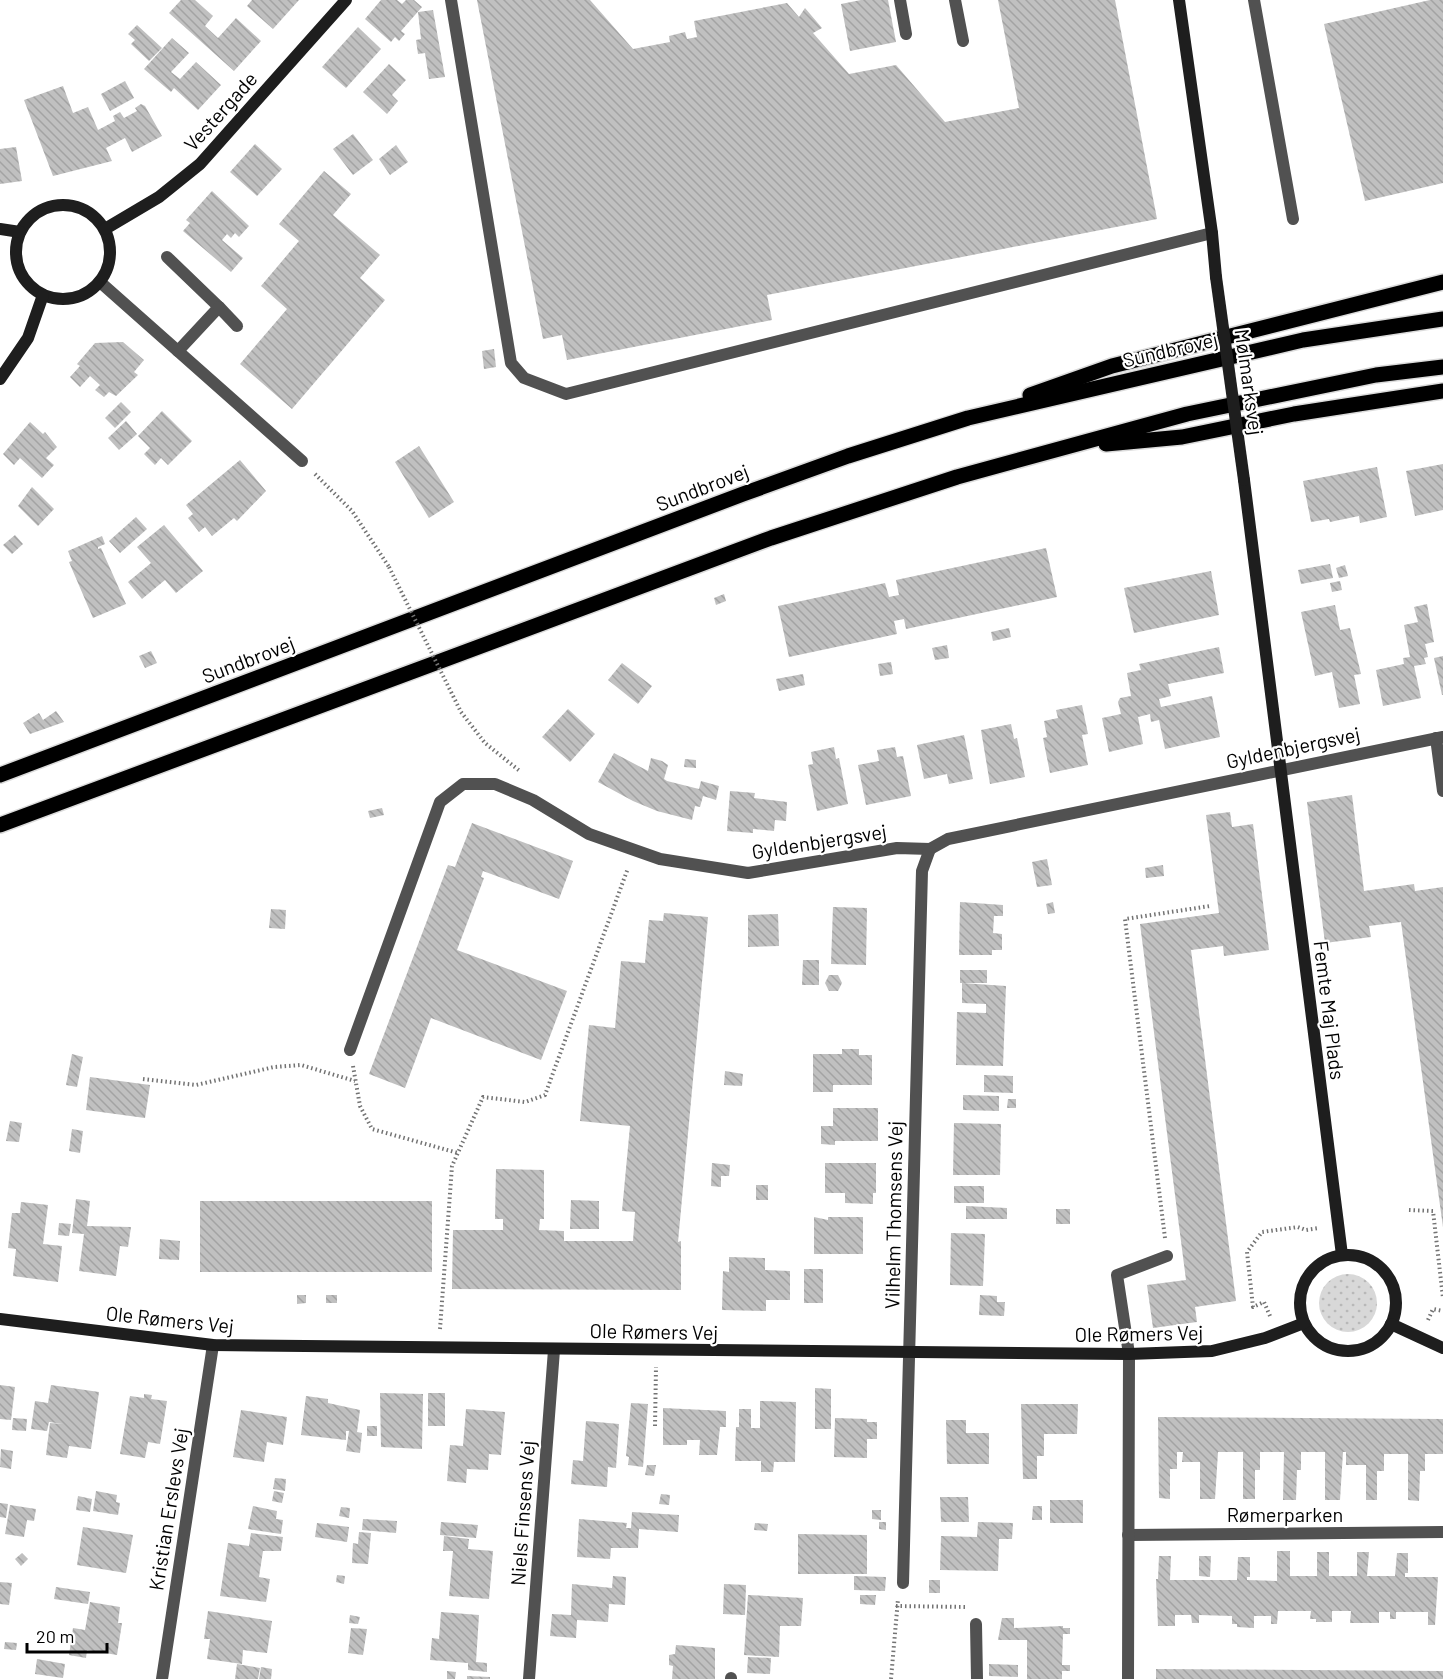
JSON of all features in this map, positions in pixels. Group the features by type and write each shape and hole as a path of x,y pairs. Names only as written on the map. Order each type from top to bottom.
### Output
{"main road":[{"path":"968,418 1112,366 1443,282"},
{"name":"Sundbrovej","path":"0,776 743,494 848,456 968,418 1303,340 1443,320"},
{"path":"0,825 771,538 957,477 1187,414 1376,375 1443,367"},
{"path":"1064,448 1182,437 1294,414 1443,391"}],"street":[{"name":"Vestergade","path":"105,229 159,197 200,164 346,0"},
{"path":"451,0 511,363 524,378 566,394 1212,233"},
{"path":"900,0 906,34"},
{"path":"955,0 963,41"},
{"name":"Mølmarksvej","path":"1179,0 1212,233 1281,770"},
{"path":"1254,0 1293,219"},
{"path":"62,205 84,209 96,217 105,229 111,247 109,266 100,282 88,292 74,298 58,299 43,295 31,287 22,275 17,262 16,247 20,232 28,220 40,211 62,205"},
{"path":"0,229 20,232"},
{"path":"167,257 237,326"},
{"path":"100,282 302,461"},
{"path":"0,379 28,338 43,295"},
{"path":"178,351 219,307"},
{"path":"1439,737 1443,791"},
{"name":"Gyldenbjergsvej","path":"350,1050 440,802 463,784 495,784 533,800 589,834 660,859 748,873 897,848 930,849 948,839 1439,737"},
{"name":"Femte Maj Plads","path":"1281,770 1342,1255"},
{"name":"Vilhelm Thomsens Vej","path":"903,1583 922,871 930,849"},
{"path":"1342,1255 1357,1255 1383,1269 1396,1295 1396,1310 1384,1335 1373,1344 1347,1352 1321,1343 1304,1323 1301,1293 1306,1279 1316,1267 1328,1259 1342,1255"},
{"path":"1128,1679 1129,1354 1117,1275 1167,1256"},
{"name":"Ole Rømers Vej","path":"0,1319 213,1345 1129,1354 1212,1351 1265,1338 1304,1323"},
{"path":"1391,1324 1443,1348"},
{"name":"Kristian Erslevs Vej","path":"162,1679 213,1345"},
{"name":"Niels Finsens Vej","path":"530,1679 554,1350"},
{"name":"Rømerparken","path":"1128,1535 1443,1532"},
{"path":"976,1624 977,1679"}],"path":[{"path":"302,461 352,511 389,567 461,712 485,743 523,774 533,800"},
{"path":"439,1348 452,1166 483,1097 525,1102 544,1095 634,850"},
{"path":"1167,1256 1125,919 1210,906"},
{"path":"350,1050 360,1106 372,1129 458,1153"},
{"path":"143,1079 196,1085 274,1067 301,1065 355,1081"},
{"path":"1409,1210 1433,1210 1443,1298"},
{"path":"1264,1302 1253,1307 1247,1252 1262,1232 1302,1227 1306,1230"},
{"path":"1433,1309 1443,1311"},
{"path":"656,1350 656,1426"},
{"path":"891,1679 896,1606 903,1583"},
{"path":"896,1606 972,1607 976,1624"}],"shaded area":[{"path":"1348,1274 1359,1276 1372,1287 1377,1303 1375,1314 1364,1327 1348,1332 1337,1330 1324,1319 1319,1303 1321,1292 1332,1279"}],"building":[{"path":"181,0 195,0 213,16 205,26 218,38 236,18 261,41 234,71 169,13"},
{"path":"252,0 299,0 273,29 247,6"},
{"path":"381,0 397,0 402,4 406,0 414,0 422,7 401,31 405,34 399,41 395,37 391,42 365,19"},
{"path":"477,0 590,0 633,49 670,42 669,36 685,32 687,39 697,37 694,21 787,3 799,17 805,8 822,28 813,33 849,74 896,65 945,122 1019,108 998,0 1115,0 1157,219 767,295 772,320 567,360 562,335 543,339"},
{"path":"861,0 888,0 896,42 850,51 841,4"},
{"path":"1430,0 1443,0 1443,183 1365,201 1324,24"},
{"path":"433,10 445,77 429,79 425,53 418,54 416,40 421,39 418,12"},
{"path":"137,25 162,48 149,61 131,44 135,40 128,34"},
{"path":"358,27 381,49 346,88 322,67"},
{"path":"172,38 189,53 171,72 180,79 196,62 221,85 198,110 174,88 171,92 144,69"},
{"path":"389,64 406,80 392,95 398,101 387,114 363,92"},
{"path":"125,81 134,98 110,111 101,94"},
{"path":"63,86 73,113 88,107 98,130 115,121 113,116 120,112 124,118 137,111 135,108 141,104 145,106 162,136 132,152 125,138 106,148 112,161 53,176 24,100"},
{"path":"353,134 373,160 353,175 333,149"},
{"path":"255,144 282,169 257,196 230,172"},
{"path":"396,145 408,162 390,175 379,159"},
{"path":"16,147 22,181 0,184 0,149"},
{"path":"324,171 351,194 333,215 380,255 360,278 385,300 292,409 240,364 287,309 261,286 299,241 279,224"},
{"path":"212,191 249,226 239,237 235,233 231,238 227,234 222,240 243,258 231,272 183,231 190,223 186,220"},
{"path":"123,342 144,360 134,372 138,375 116,396 109,392 104,397 95,390 100,385 90,376 80,387 70,377 80,366 77,364 95,343"},
{"path":"494,349 496,367 484,369 482,351"},
{"path":"121,402 131,412 115,428 105,418"},
{"path":"162,411 192,441 168,465 161,458 155,465 144,454 150,448 138,436"},
{"path":"126,421 137,434 119,450 108,438"},
{"path":"30,422 43,434 45,432 57,447 46,458 54,465 42,478 20,458 14,465 3,454"},
{"path":"419,446 454,502 429,518 395,462"},
{"path":"240,460 266,491 237,521 234,518 212,536 205,527 199,532 188,518 193,514 186,505"},
{"path":"1443,464 1443,510 1415,516 1406,471"},
{"path":"1377,467 1387,517 1360,523 1359,516 1330,522 1329,519 1311,522 1303,481"},
{"path":"32,487 54,509 38,526 18,506"},
{"path":"136,517 147,529 120,553 109,541"},
{"path":"164,525 203,571 176,593 165,580 142,599 128,582 151,563 137,547"},
{"path":"15,535 23,544 12,554 3,545"},
{"path":"102,536 105,544 98,549 101,548 126,604 93,618 69,562 72,561 68,551"},
{"path":"1046,548 1057,597 906,629 904,619 894,621 897,634 789,657 778,606 885,583 889,597 899,595 896,580"},
{"path":"1330,564 1333,578 1301,584 1298,570"},
{"path":"1345,565 1348,576 1339,578 1336,568"},
{"path":"1211,571 1219,615 1134,633 1124,588"},
{"path":"1340,581 1342,590 1332,592 1330,583"},
{"path":"724,594 726,601 716,605 714,598"},
{"path":"1427,604 1434,642 1425,644 1428,657 1424,658 1426,664 1414,666 1421,698 1383,706 1376,670 1404,664 1403,658 1410,657 1404,625 1418,622 1414,607"},
{"path":"1335,605 1340,630 1350,628 1361,674 1354,675 1360,704 1339,708 1332,672 1315,676 1301,612"},
{"path":"1009,628 1011,637 993,641 991,632"},
{"path":"947,645 949,658 935,660 932,648"},
{"path":"1219,647 1224,673 1168,684 1171,696 1159,699 1161,707 1212,696 1220,737 1165,749 1159,720 1151,722 1150,714 1138,717 1143,744 1109,752 1102,718 1121,714 1118,702 1120,698 1131,696 1127,673 1141,670 1139,664"},
{"path":"151,651 157,663 145,668 139,656"},
{"path":"1443,656 1443,695 1442,695 1434,658"},
{"path":"891,662 893,674 880,676 878,664"},
{"path":"622,663 652,686 638,704 608,680"},
{"path":"803,674 805,685 779,691 776,679"},
{"path":"1082,705 1088,734 1082,735 1088,765 1050,773 1043,738 1047,737 1044,721 1058,718 1056,710"},
{"path":"568,709 595,734 570,762 542,737"},
{"path":"56,711 64,722 30,734 23,723 39,713 43,720"},
{"path":"1011,724 1014,739 1017,738 1025,777 990,784 981,730"},
{"path":"964,735 973,779 949,784 947,774 924,779 917,745"},
{"path":"834,747 836,759 839,758 848,804 817,811 808,765 813,764 811,752"},
{"path":"895,747 897,757 903,756 911,796 866,805 858,765 879,761 877,750"},
{"path":"614,753 648,771 651,758 662,761 668,765 664,779 667,781 699,789 701,781 719,786 716,800 703,796 700,807 695,806 692,820 657,811 633,801 598,782"},
{"path":"685,759 696,760 696,768 684,767"},
{"path":"730,791 755,793 754,798 787,802 786,821 775,820 774,831 753,829 753,833 727,831"},
{"path":"1352,795 1364,891 1414,884 1415,891 1443,887 1443,1227 1401,922 1369,926 1371,937 1325,943 1307,802"},
{"path":"382,808 384,815 370,818 368,811"},
{"path":"1230,812 1232,827 1253,824 1269,950 1224,956 1223,946 1191,950 1236,1301 1195,1307 1197,1322 1153,1328 1147,1285 1186,1280 1140,924 1219,913 1206,815"},
{"path":"472,823 573,861 559,899 483,871 481,877 484,878 457,950 567,991 541,1060 431,1018 405,1088 369,1074 448,865 455,867"},
{"path":"1047,859 1052,885 1037,887 1032,862"},
{"path":"1163,865 1164,876 1146,878 1145,868"},
{"path":"960,902 1003,905 1003,916 994,916 993,933 1002,934 1002,950 992,950 992,955 959,955"},
{"path":"1053,902 1055,913 1048,914 1046,904"},
{"path":"833,907 867,908 866,965 831,964"},
{"path":"271,909 286,910 285,929 269,928"},
{"path":"664,913 708,917 678,1242 681,1241 681,1290 452,1289 453,1230 503,1230 503,1219 495,1219 496,1169 544,1170 544,1219 540,1219 539,1230 564,1231 564,1241 633,1241 635,1212 622,1211 630,1126 580,1121 589,1025 615,1028 621,961 645,963 649,920 663,921"},
{"path":"778,914 779,946 748,947 748,915"},
{"path":"803,960 819,960 819,985 802,985"},
{"path":"960,970 987,970 987,983 960,983"},
{"path":"829,975 838,975 842,983 838,991 829,991 825,983"},
{"path":"962,983 1006,986 1003,1066 956,1065 957,1012 986,1013 986,1004 962,1003"},
{"path":"842,1049 859,1049 859,1055 872,1055 872,1085 833,1085 833,1092 813,1092 813,1054 842,1054"},
{"path":"72,1054 83,1057 77,1087 66,1085"},
{"path":"725,1071 743,1074 742,1086 724,1085"},
{"path":"984,1075 1013,1076 1013,1093 984,1092"},
{"path":"90,1077 150,1085 145,1118 86,1110"},
{"path":"963,1095 999,1096 999,1111 963,1110"},
{"path":"1008,1099 1016,1099 1016,1108 1007,1108"},
{"path":"833,1108 878,1108 878,1141 835,1141 835,1145 821,1144 821,1126 833,1126"},
{"path":"10,1121 22,1123 19,1142 6,1141"},
{"path":"954,1123 1001,1124 1000,1175 953,1175"},
{"path":"72,1129 83,1131 80,1153 69,1151"},
{"path":"712,1163 730,1165 729,1176 721,1176 721,1187 711,1186"},
{"path":"825,1163 876,1163 876,1193 873,1193 873,1204 845,1203 845,1193 825,1193"},
{"path":"756,1185 768,1185 768,1200 756,1200"},
{"path":"954,1186 984,1186 984,1203 954,1203"},
{"path":"76,1199 90,1201 87,1226 131,1227 128,1247 120,1246 116,1276 79,1271 84,1234 72,1233"},
{"path":"571,1200 599,1201 599,1229 570,1229"},
{"path":"200,1201 432,1201 432,1272 200,1272"},
{"path":"21,1202 48,1205 43,1244 62,1246 58,1282 13,1276 16,1249 8,1248 12,1213 20,1213"},
{"path":"966,1206 1007,1208 1007,1219 966,1219"},
{"path":"1056,1209 1070,1209 1070,1224 1056,1224"},
{"path":"814,1217 828,1220 828,1217 863,1217 863,1254 814,1254"},
{"path":"59,1223 71,1224 69,1236 58,1235"},
{"path":"951,1233 985,1234 983,1286 950,1285"},
{"path":"160,1239 180,1241 179,1260 159,1259"},
{"path":"729,1257 765,1258 765,1270 790,1271 790,1300 766,1300 766,1311 722,1310 723,1271 729,1272"},
{"path":"804,1269 823,1269 823,1303 804,1303"},
{"path":"297,1295 306,1295 306,1303 297,1304"},
{"path":"326,1295 337,1295 337,1303 326,1303"},
{"path":"980,1295 997,1296 997,1302 1005,1302 1004,1316 979,1315"},
{"path":"0,1385 15,1387 11,1420 0,1419"},
{"path":"51,1385 99,1392 91,1449 69,1446 67,1458 46,1455 50,1423 63,1424 49,1422 47,1431 31,1429 35,1401 48,1403"},
{"path":"815,1388 831,1389 831,1429 815,1429"},
{"path":"380,1393 423,1394 422,1449 381,1447"},
{"path":"428,1393 445,1393 445,1426 428,1426"},
{"path":"144,1394 152,1395 151,1399 167,1401 160,1444 148,1442 145,1458 120,1454 130,1396 144,1398"},
{"path":"306,1396 328,1399 328,1403 360,1410 357,1432 362,1433 360,1453 346,1451 349,1431 346,1431 346,1440 301,1435"},
{"path":"760,1401 796,1402 795,1462 774,1462 773,1472 761,1472 761,1461 735,1461 739,1409 751,1409 751,1428 760,1428"},
{"path":"631,1403 648,1404 643,1467 628,1465 629,1457 626,1456"},
{"path":"1021,1404 1078,1404 1077,1434 1044,1434 1044,1456 1037,1456 1037,1479 1023,1479"},
{"path":"663,1408 726,1411 726,1427 720,1427 717,1455 699,1455 700,1440 687,1440 687,1445 663,1445"},
{"path":"466,1409 505,1412 501,1455 489,1454 488,1470 467,1469 466,1483 447,1481 450,1445 463,1446"},
{"path":"241,1410 287,1417 283,1445 267,1442 264,1462 233,1457"},
{"path":"1158,1417 1443,1419 1443,1454 1425,1454 1425,1471 1420,1471 1419,1501 1408,1500 1408,1454 1384,1454 1384,1471 1377,1471 1377,1500 1366,1500 1366,1465 1346,1465 1346,1452 1343,1452 1340,1500 1325,1500 1325,1452 1301,1452 1301,1470 1297,1470 1296,1500 1283,1500 1284,1452 1260,1452 1260,1470 1255,1470 1255,1499 1243,1499 1243,1452 1218,1452 1215,1499 1200,1499 1200,1462 1182,1462 1183,1452 1177,1452 1177,1469 1170,1469 1170,1499 1159,1498"},
{"path":"13,1418 27,1419 26,1431 12,1430"},
{"path":"835,1418 867,1419 867,1422 877,1422 877,1439 867,1439 867,1458 834,1457"},
{"path":"946,1420 966,1420 966,1433 989,1433 989,1464 947,1464"},
{"path":"586,1421 619,1424 616,1468 608,1467 607,1487 571,1484 573,1460 583,1461"},
{"path":"367,1426 377,1426 377,1436 367,1436"},
{"path":"1,1449 13,1451 11,1469 0,1467"},
{"path":"647,1465 656,1465 654,1476 645,1475"},
{"path":"275,1478 286,1479 285,1491 273,1489"},
{"path":"96,1491 117,1495 116,1502 120,1503 118,1515 93,1511"},
{"path":"274,1491 284,1493 282,1503 272,1501"},
{"path":"661,1494 670,1495 669,1505 659,1504"},
{"path":"78,1496 92,1499 90,1512 76,1510"},
{"path":"940,1497 968,1497 969,1522 941,1522"},
{"path":"1050,1500 1083,1500 1083,1523 1050,1523"},
{"path":"0,1503 8,1504 6,1518 0,1517"},
{"path":"10,1505 36,1509 34,1521 27,1520 24,1537 5,1534"},
{"path":"253,1506 277,1511 276,1519 283,1520 281,1534 248,1529"},
{"path":"1033,1506 1042,1506 1042,1520 1032,1520"},
{"path":"341,1507 350,1508 349,1518 339,1516"},
{"path":"872,1510 881,1510 881,1520 872,1519"},
{"path":"632,1512 679,1515 678,1532 639,1529 638,1548 611,1548 610,1559 577,1557 579,1519 627,1523 626,1528 631,1528"},
{"path":"363,1519 397,1521 396,1533 362,1530"},
{"path":"441,1522 478,1525 476,1538 440,1535"},
{"path":"879,1522 886,1522 886,1530 879,1529"},
{"path":"978,1522 1013,1523 1012,1539 999,1539 998,1571 940,1570 941,1536 977,1537"},
{"path":"317,1523 349,1527 347,1542 315,1537"},
{"path":"755,1523 768,1524 767,1531 754,1530"},
{"path":"83,1527 133,1535 126,1573 77,1565"},
{"path":"359,1532 371,1533 368,1564 352,1563 353,1543 358,1544"},
{"path":"251,1533 283,1537 281,1551 263,1551 259,1577 270,1579 266,1602 220,1596 228,1543 249,1546"},
{"path":"798,1534 867,1535 867,1574 798,1574"},
{"path":"444,1536 469,1539 468,1549 493,1551 489,1599 449,1596 453,1551 443,1551"},
{"path":"1277,1551 1290,1551 1290,1576 1317,1576 1317,1552 1329,1552 1329,1576 1357,1576 1357,1552 1369,1552 1367,1576 1395,1576 1397,1553 1408,1553 1408,1573 1405,1573 1405,1577 1438,1577 1435,1625 1428,1625 1428,1612 1396,1612 1396,1619 1390,1619 1390,1612 1379,1612 1379,1623 1350,1623 1351,1611 1332,1611 1332,1622 1316,1622 1316,1619 1310,1619 1311,1611 1278,1611 1277,1624 1271,1624 1271,1616 1254,1616 1254,1628 1237,1627 1237,1624 1232,1624 1232,1616 1199,1615 1199,1623 1192,1623 1191,1615 1175,1615 1175,1626 1158,1626 1156,1579 1158,1579 1159,1556 1171,1556 1170,1580 1237,1580 1238,1557 1250,1557 1250,1577 1247,1577 1247,1580 1277,1581"},
{"path":"22,1553 28,1559 21,1566 15,1559"},
{"path":"1199,1556 1211,1556 1210,1577 1199,1576"},
{"path":"337,1575 345,1576 344,1584 336,1582"},
{"path":"613,1576 626,1577 625,1605 609,1604 608,1622 577,1620 576,1638 550,1636 552,1614 571,1615 572,1584 612,1588"},
{"path":"854,1576 886,1577 885,1591 854,1590"},
{"path":"929,1580 940,1580 940,1593 929,1593"},
{"path":"0,1582 12,1583 9,1605 0,1604"},
{"path":"724,1584 746,1585 745,1615 723,1614"},
{"path":"56,1587 90,1592 88,1604 54,1599"},
{"path":"748,1595 803,1598 801,1626 780,1626 779,1657 744,1655"},
{"path":"860,1595 876,1595 875,1605 860,1604"},
{"path":"90,1602 120,1607 118,1623 122,1623 117,1655 87,1650 86,1658 69,1655 73,1628 85,1630"},
{"path":"208,1611 272,1621 267,1653 243,1650 242,1664 207,1659 210,1639 204,1639"},
{"path":"441,1612 479,1615 476,1662 487,1663 487,1672 468,1670 468,1663 430,1660 432,1638 439,1639"},
{"path":"350,1615 360,1617 358,1624 349,1623"},
{"path":"1002,1618 1014,1618 1014,1628 1063,1626 1063,1628 1070,1628 1070,1634 1063,1634 1062,1665 1070,1665 1070,1671 1062,1671 1062,1679 1027,1679 1027,1640 998,1640"},
{"path":"351,1628 367,1629 363,1655 348,1653"},
{"path":"5,1642 17,1643 16,1650 4,1649"},
{"path":"676,1645 715,1648 715,1679 672,1679 673,1666 669,1665 669,1655 675,1654"},
{"path":"748,1657 771,1658 770,1674 747,1673"},
{"path":"37,1659 65,1664 63,1678 35,1674"},
{"path":"237,1664 260,1668 258,1679 235,1679"},
{"path":"989,1664 1018,1665 1018,1677 989,1676"},
{"path":"261,1667 272,1669 271,1679 259,1679"},
{"path":"1156,1669 1443,1671 1443,1679 1156,1679"},
{"path":"447,1671 456,1672 455,1679 447,1679"},
{"path":"467,1676 490,1677 490,1679 467,1679"}]}
